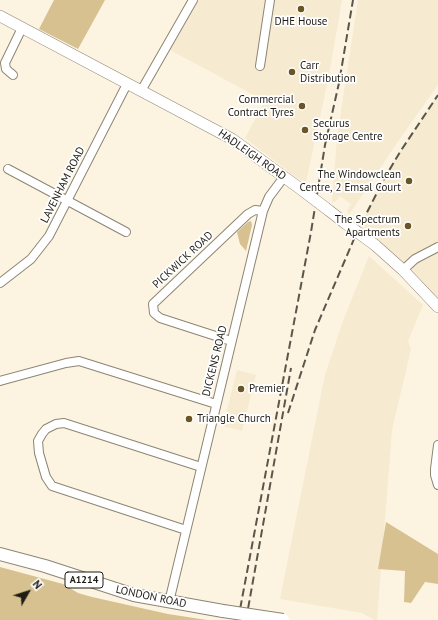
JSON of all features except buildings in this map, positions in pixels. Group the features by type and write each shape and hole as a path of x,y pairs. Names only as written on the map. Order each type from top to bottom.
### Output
{"main road":[{"name":"LONDON ROAD","path":"0,554 44,566 123,592 169,602 283,620"}],"street":[{"path":"141,91 193,0"},
{"path":"260,66 270,0"},
{"name":"HADLEIGH ROAD","path":"0,16 232,139 375,245 403,270 438,307"},
{"path":"13,75 6,70 5,63 22,28"},
{"name":"LAVENHAM ROAD","path":"0,283 27,262 38,250 54,227 127,84"},
{"path":"8,169 126,232"},
{"name":"DICKENS ROAD","path":"169,602 262,211 269,197 284,177"},
{"name":"PICKWICK ROAD","path":"231,341 160,318 154,313 153,304 248,214 255,210 262,211"},
{"path":"403,270 415,259 438,247"},
{"path":"0,381 66,363 83,362 216,404"},
{"path":"186,530 55,487 46,477 39,453 38,441 44,431 53,425 64,423 201,466"},
{"path":"438,445 434,469 438,485"}],"shaded area":[{"path":"54,0 105,0 78,49 39,29"},
{"path":"199,0 342,0 329,75 306,182 297,178 245,138 265,101 170,50"},
{"path":"358,0 438,0 438,85 349,215 347,211 351,204 340,196 335,202 332,202 337,138"},
{"path":"438,95 438,299 432,300 357,232 384,179"},
{"path":"251,221 252,225 246,251 240,244 237,232"},
{"path":"369,256 423,305 408,341 411,349 392,430 377,620 374,620 362,613 280,599 325,375 343,321"},
{"path":"237,370 256,375 242,431 223,426"},
{"path":"386,522 438,554 438,584 425,582 411,603 404,602 405,571 378,569"},
{"path":"0,567 63,584 78,593 92,597 168,614 207,620 0,620"}],"railway":[{"path":"238,620 311,232 325,145 339,83 353,0"},
{"path":"288,413 315,330 357,232 384,179 438,95"},
{"path":"246,620 291,368"}],"place":[{"name":"DHE House","path":"301,9"},
{"name":"Carr Distribution","path":"292,72"},
{"name":"Commercial Contract Tyres","path":"302,106"},
{"name":"Securus Storage Centre","path":"305,130"},
{"name":"The Windowclean Centre, 2 Emsal Court","path":"409,181"},
{"name":"The Spectrum Apartments","path":"408,226"},
{"name":"Premier","path":"241,389"},
{"name":"Triangle Church","path":"189,419"}]}
